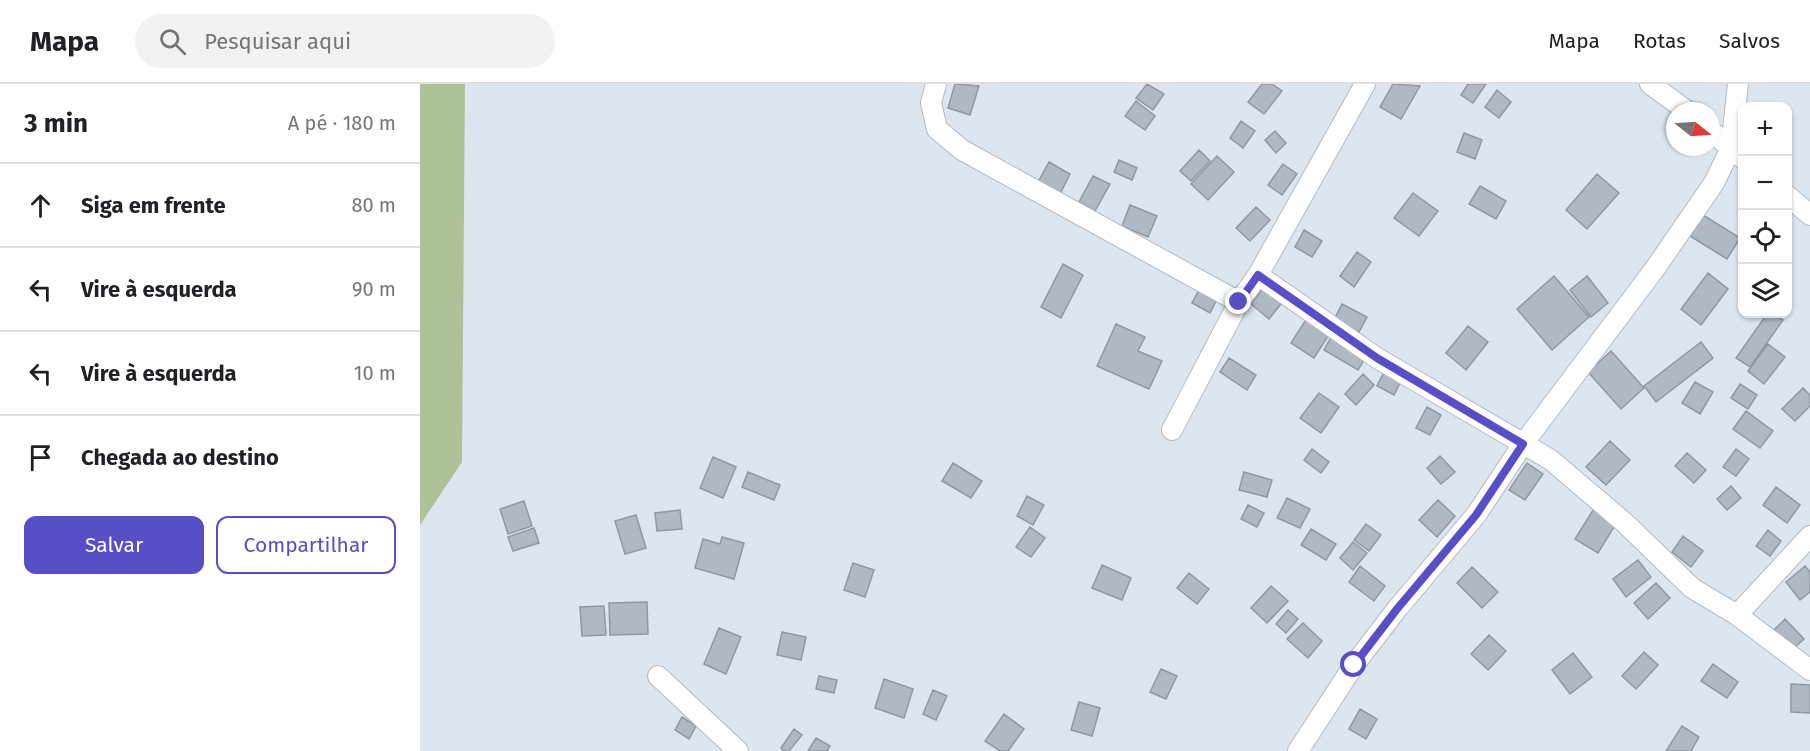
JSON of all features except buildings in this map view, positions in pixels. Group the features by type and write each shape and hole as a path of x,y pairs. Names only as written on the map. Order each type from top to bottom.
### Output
{"street":[{"path":"936,84 932,103 937,129 963,150 1239,302"},
{"path":"1172,430 1239,302 1258,275 1365,84"},
{"path":"1650,84 1675,102"},
{"path":"1298,751 1354,665 1397,609 1476,515 1523,444 1654,270 1737,153 1738,84"},
{"path":"1720,139 1737,153"},
{"path":"1792,199 1810,215"},
{"path":"1258,275 1377,358 1551,460 1618,516 1692,588 1737,615 1810,670"},
{"path":"1737,615 1810,536"},
{"path":"658,676 738,751"}],"green space":[{"path":"420,84 465,84 462,462 420,525"}],"route":[{"path":"1239,302 1258,275 1377,358 1523,444 1476,515 1397,609 1354,665"}]}
